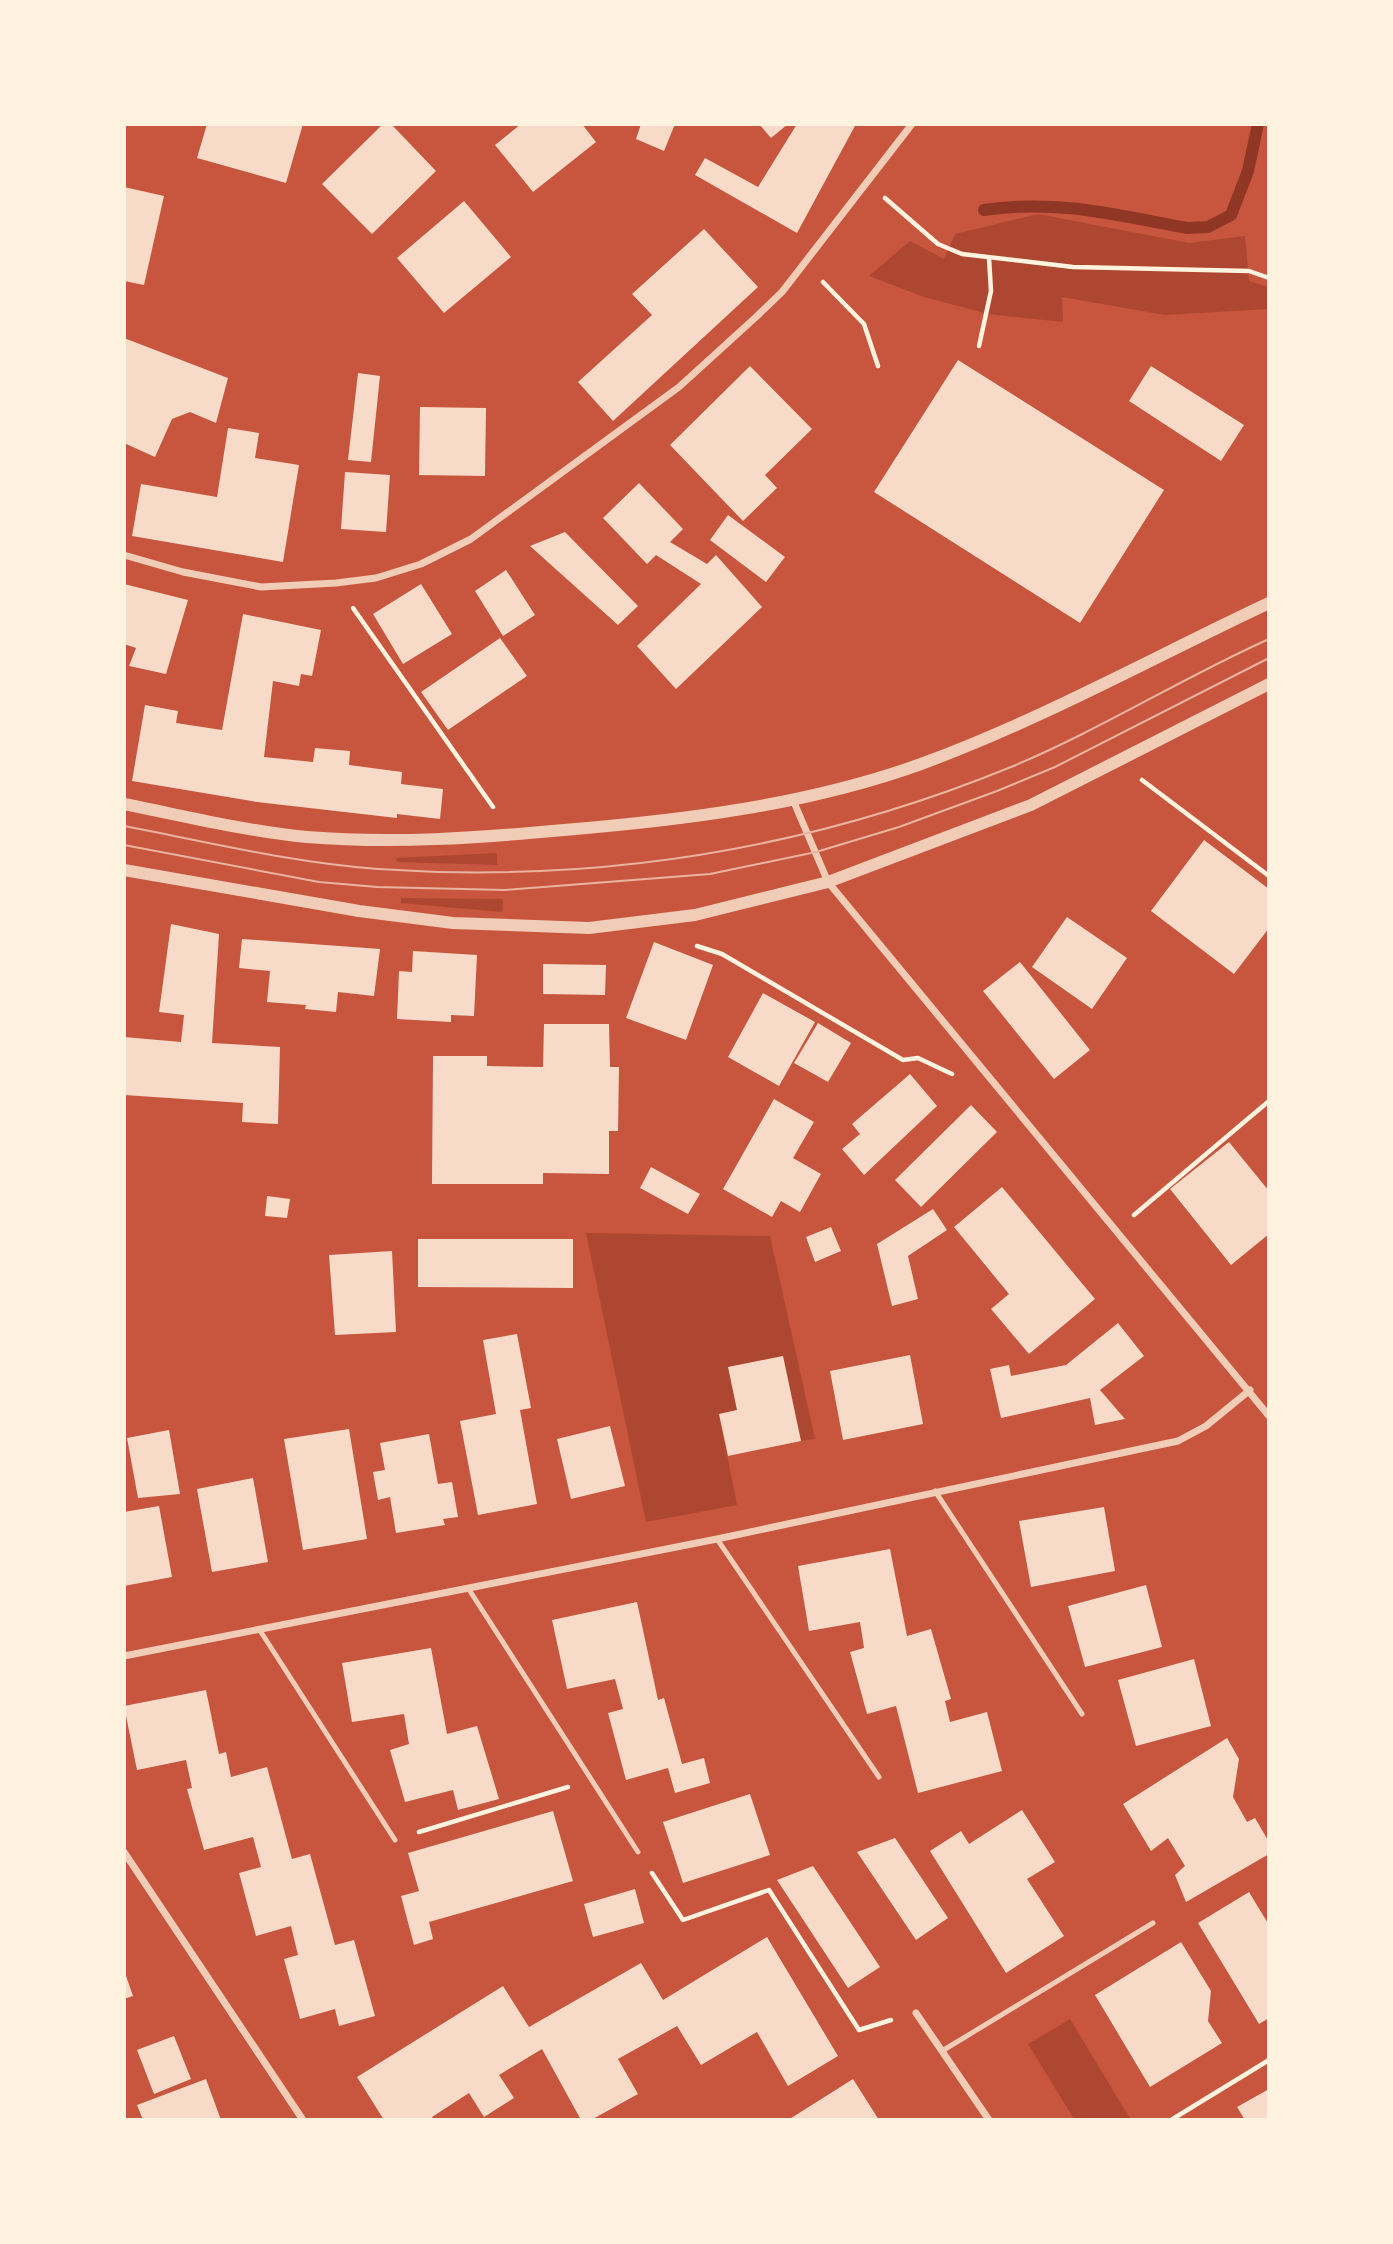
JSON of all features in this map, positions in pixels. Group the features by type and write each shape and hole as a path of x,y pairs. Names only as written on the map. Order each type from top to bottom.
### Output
{"street":[{"path":"124,555 183,572 261,587 376,578 421,564 471,539 678,387 782,292 912,124"},
{"path":"124,804 251,830 307,837 409,841 628,825 793,800 920,764 991,735 1269,603"},
{"path":"124,870 359,911 453,923 589,928 695,915 828,882 1031,805 1119,763 1269,684"},
{"path":"793,800 828,882 1269,1416"},
{"path":"124,1657 717,1539 1178,1441 1206,1426 1250,1390"},
{"path":"124,1853 303,2120"},
{"path":"916,2013 989,2120"}],"lane":[{"path":"934,1491 1082,1714"},
{"path":"717,1539 879,1777"},
{"path":"468,1588 638,1852"},
{"path":"259,1629 395,1840"},
{"path":"942,2051 1153,1923"}],"path":[{"path":"867,180 938,244 962,254 1073,267 1249,271 1269,278"},
{"path":"979,346 991,291 989,258"},
{"path":"803,262 864,324 878,366"},
{"path":"336,583 494,807"},
{"path":"1119,763 1269,876"},
{"path":"684,941 722,954 903,1060 918,1058 953,1075"},
{"path":"1117,1229 1269,1101"},
{"path":"395,1840 565,1788"},
{"path":"638,1852 683,1920 769,1890 859,2030 916,2013"},
{"path":"1171,2120 1269,2060"}],"shaded area":[{"path":"1038,214 1189,243 1245,236 1249,281 1269,287 1269,309 1165,315 1062,297 1063,322 988,314 924,297 869,276 910,241 944,259 955,234"},
{"path":"497,853 497,865 397,862 396,858"},
{"path":"401,898 503,899 502,912 401,903"},
{"path":"586,1233 770,1236 815,1439 801,1441 783,1356 729,1367 737,1410 719,1414 737,1505 646,1522"},
{"path":"1070,2019 1131,2120 1074,2119 1028,2044"}],"building":[{"path":"207,124 303,124 286,183 197,158"},
{"path":"383,124 391,124 436,171 372,234 322,184"},
{"path":"521,124 582,124 596,142 533,192 495,145"},
{"path":"641,124 675,124 664,151 636,139"},
{"path":"759,124 788,124 771,138"},
{"path":"797,124 856,124 797,233 695,175 705,158 758,187"},
{"path":"124,187 164,196 144,285 124,281"},
{"path":"464,201 511,257 444,313 397,258"},
{"path":"704,229 758,287 613,421 578,382 652,315 632,294"},
{"path":"124,338 228,378 216,423 190,412 172,419 155,457 124,443"},
{"path":"958,360 1164,490 1080,623 874,492"},
{"path":"750,366 812,429 765,475 777,488 743,521 670,445"},
{"path":"1151,366 1244,425 1221,461 1129,401"},
{"path":"358,373 380,376 371,462 348,460"},
{"path":"420,407 486,408 485,476 419,475"},
{"path":"228,428 259,433 255,458 299,465 283,562 132,536 141,484 217,497"},
{"path":"345,472 390,475 386,532 341,529"},
{"path":"639,483 683,529 670,542 707,564 716,555 762,607 676,689 637,646 701,584 656,555 647,564 603,518"},
{"path":"728,515 785,557 766,582 710,540"},
{"path":"565,532 638,606 618,625 530,546"},
{"path":"506,570 535,615 503,636 475,591"},
{"path":"124,584 188,600 166,674 129,666 136,648 124,644"},
{"path":"421,584 452,634 403,664 373,614"},
{"path":"243,614 321,630 312,676 301,674 299,686 273,681 264,757 313,762 315,748 350,751 349,765 402,772 401,784 443,789 440,819 397,814 397,818 257,802 132,781 145,705 178,711 176,723 222,730"},
{"path":"500,638 527,676 448,730 421,692"},
{"path":"1204,840 1269,889 1269,928 1234,974 1151,911"},
{"path":"1067,917 1127,958 1092,1009 1032,967"},
{"path":"171,924 219,934 212,1043 280,1047 278,1124 242,1122 243,1103 124,1095 124,1037 181,1042 184,1015 159,1012"},
{"path":"242,939 380,949 374,996 338,992 336,1012 305,1009 306,1005 267,1002 270,971 239,968"},
{"path":"654,942 713,965 686,1040 626,1018"},
{"path":"413,951 477,955 474,1016 451,1015 451,1022 397,1019 399,971 412,972"},
{"path":"1020,962 1090,1050 1054,1079 983,991"},
{"path":"543,964 606,965 605,995 543,994"},
{"path":"763,993 815,1022 779,1086 728,1057"},
{"path":"818,1023 851,1043 828,1082 794,1063"},
{"path":"544,1024 609,1024 610,1067 619,1067 618,1131 609,1131 609,1174 543,1173 543,1184 432,1184 433,1056 487,1056 487,1066 543,1067"},
{"path":"910,1074 937,1106 864,1175 842,1149 860,1134 852,1124"},
{"path":"774,1099 814,1122 793,1158 821,1174 800,1212 781,1201 772,1217 723,1189"},
{"path":"971,1105 997,1132 921,1207 895,1180"},
{"path":"1229,1142 1269,1191 1269,1234 1231,1265 1170,1189"},
{"path":"651,1167 700,1194 688,1214 640,1188"},
{"path":"1002,1187 1095,1299 1029,1354 991,1309 1009,1294 954,1227"},
{"path":"267,1196 290,1199 287,1218 265,1216"},
{"path":"933,1209 947,1230 908,1256 918,1299 892,1306 877,1244"},
{"path":"831,1227 841,1251 815,1262 806,1237"},
{"path":"418,1239 573,1239 573,1288 418,1287"},
{"path":"392,1251 396,1332 335,1335 329,1255"},
{"path":"1118,1323 1144,1356 1100,1390 1125,1419 1095,1425 1090,1398 1001,1418 990,1369 1009,1365 1011,1376 1066,1365"},
{"path":"517,1334 531,1408 520,1410 537,1504 478,1515 460,1421 496,1414 483,1340"},
{"path":"910,1355 923,1424 843,1440 830,1371"},
{"path":"783,1356 801,1441 728,1456 719,1414 737,1410 728,1367"},
{"path":"610,1426 625,1486 571,1499 557,1439"},
{"path":"349,1429 367,1539 303,1550 284,1439"},
{"path":"169,1430 180,1494 138,1498 127,1438"},
{"path":"429,1434 438,1484 452,1482 458,1517 443,1519 445,1525 396,1533 390,1497 378,1500 373,1472 385,1470 380,1443"},
{"path":"253,1478 268,1562 212,1572 197,1489"},
{"path":"159,1506 172,1577 124,1586 124,1512"},
{"path":"1104,1507 1115,1571 1031,1587 1019,1521"},
{"path":"890,1549 907,1636 931,1629 951,1699 945,1701 950,1722 987,1712 1002,1771 918,1793 896,1706 867,1714 850,1652 864,1648 860,1622 809,1631 798,1566"},
{"path":"1146,1585 1162,1647 1085,1667 1068,1606"},
{"path":"637,1602 658,1700 664,1698 682,1764 704,1758 710,1783 675,1793 668,1768 626,1780 608,1713 623,1709 615,1679 567,1689 552,1620"},
{"path":"431,1648 447,1734 477,1726 499,1799 458,1810 453,1790 405,1802 390,1750 409,1744 404,1714 352,1722 342,1663"},
{"path":"1194,1659 1211,1726 1136,1746 1118,1680"},
{"path":"206,1690 219,1754 226,1752 231,1777 267,1767 292,1859 310,1854 335,1945 354,1940 375,2016 339,2026 335,2009 300,2019 284,1959 298,1955 291,1926 256,1936 239,1873 261,1867 253,1837 204,1850 187,1789 192,1788 186,1760 137,1770 124,1706"},
{"path":"1227,1738 1239,1759 1233,1797 1247,1822 1255,1818 1269,1842 1269,1854 1186,1902 1175,1875 1185,1866 1168,1838 1151,1851 1123,1804"},
{"path":"750,1794 770,1855 683,1883 663,1822"},
{"path":"1022,1810 1055,1862 1027,1879 1064,1936 1006,1973 930,1851 961,1831 969,1844"},
{"path":"553,1811 573,1881 429,1922 433,1939 414,1945 401,1896 419,1891 408,1853"},
{"path":"895,1838 948,1918 916,1940 857,1852"},
{"path":"813,1866 880,1967 848,1988 777,1880"},
{"path":"635,1889 644,1923 593,1937 584,1904"},
{"path":"1249,1892 1269,1925 1269,2018 1259,2024 1198,1923"},
{"path":"767,1937 838,2056 788,2086 757,2032 701,2065 677,2026 618,2059 638,2094 591,2120 581,2120 542,2049 499,2075 514,2098 484,2117 469,2093 432,2117 434,2120 384,2120 357,2077 503,1986 529,2027 641,1963 663,2000"},
{"path":"1181,1942 1211,1991 1208,2021 1222,2043 1150,2087 1095,1995"},
{"path":"124,1970 133,1996 124,1999"},
{"path":"174,2036 191,2079 154,2094 137,2050"},
{"path":"206,2079 221,2120 143,2120 137,2105"},
{"path":"853,2079 879,2120 788,2120"},
{"path":"1269,2089 1269,2120 1245,2120 1237,2107"}],"waterway":[{"path":"984,210 1061,207 1187,228 1208,227 1231,215 1248,171 1258,124"}],"tram line":[{"path":"124,826 282,857 378,869 541,871 701,855 780,840 935,796 1011,767 1077,737 1269,639"},
{"path":"124,845 319,882 377,887 505,890 710,874 816,852 899,827 997,791 1055,767 1269,658"}]}
